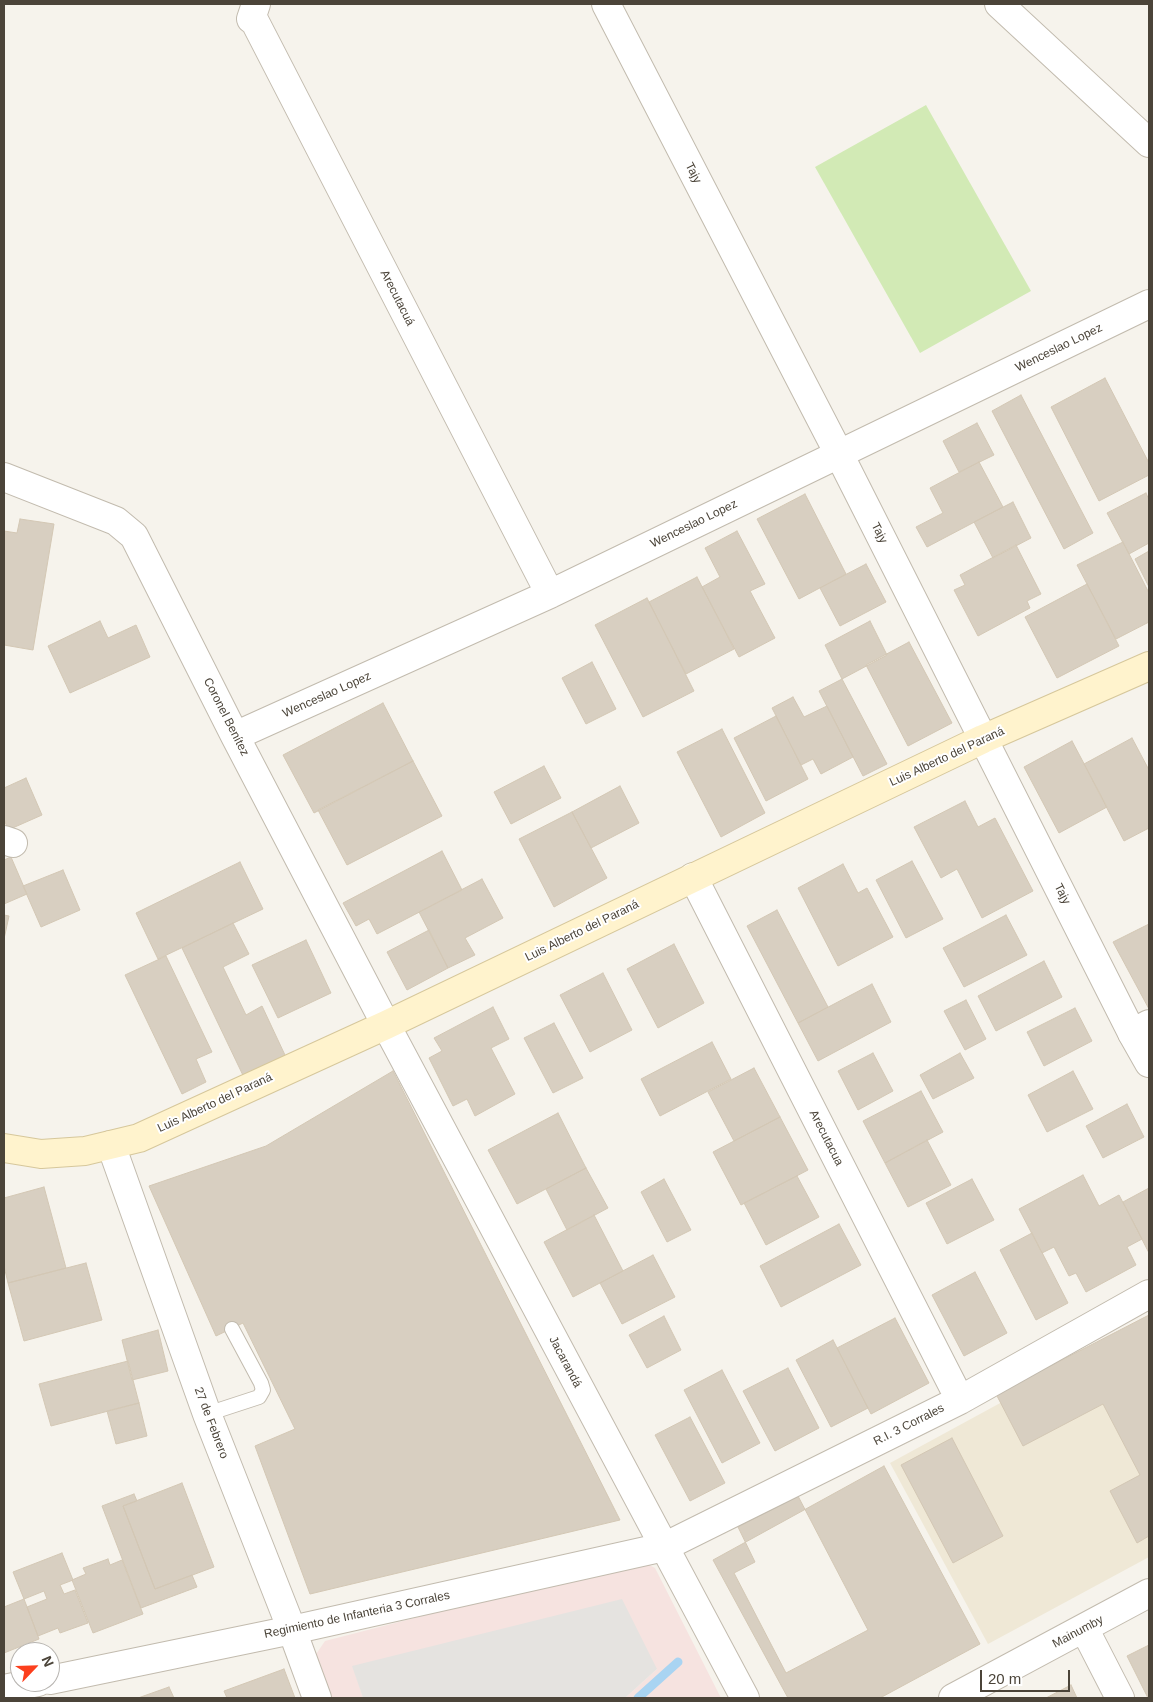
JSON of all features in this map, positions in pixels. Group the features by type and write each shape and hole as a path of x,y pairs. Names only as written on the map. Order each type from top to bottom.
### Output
{"main road":[{"name":"Luis Alberto del Paraná","path":"4,1148 41,1154 85,1151 139,1138 386,1025 983,739 1149,666"}],"street":[{"name":"Arecutacuá","path":"256,4 251,19 253,18 258,27 550,594"},
{"name":"Tajy","path":"606,4 983,739 1141,1029 1149,1063"},
{"path":"999,4 1149,143"},
{"name":"Wenceslao Lopez","path":"235,736 550,594 1149,304"},
{"name":"Coronel Benítez","path":"4,477 116,521 134,536 235,736 386,1025"},
{"name":"Arecutacua","path":"693,877 960,1400"},
{"name":"Jacarandá","path":"386,1025 745,1698"},
{"name":"27 de Febrero","path":"111,1145 207,1414 317,1698"},
{"name":"R.I. 3 Corrales","path":"664,1547 960,1400 1149,1294"},
{"name":"Regimiento de Infanteria 3 Corrales","path":"60,1678 292,1630 664,1547"},
{"name":"Mainumby","path":"953,1698 1149,1593"},
{"path":"1084,1628 1120,1698"}],"lane":[{"path":"207,1414 258,1397 263,1390 232,1328"}],"shaded area":[{"path":"1149,1322 1149,1557 988,1644 890,1463"},
{"path":"640,1560 655,1568 721,1698 625,1698 657,1669 353,1666 363,1698 323,1698 310,1663 325,1641"},
{"path":"622,1599 657,1669 625,1698 363,1698 352,1666"}],"green space":[{"path":"926,105 1031,291 920,353 815,167"}],"building":[{"path":"1105,378 1149,463 1149,475 1099,501 1051,407"},
{"path":"1021,395 1093,533 1064,549 992,411"},
{"path":"977,423 994,455 959,472 943,441"},
{"path":"979,462 1003,507 927,547 916,527 943,513 930,488"},
{"path":"1146,493 1149,500 1149,543 1129,554 1107,513"},
{"path":"805,494 846,574 799,599 757,519"},
{"path":"1013,502 1031,538 993,558 974,522"},
{"path":"20,519 54,524 33,650 4,645 4,531 17,533"},
{"path":"737,531 765,584 750,591 775,638 739,657 702,587 720,577 705,548"},
{"path":"1123,542 1149,593 1149,622 1116,639 1077,565"},
{"path":"1016,545 1041,594 1027,601 1030,608 978,636 954,590 965,585 960,575"},
{"path":"1149,551 1149,587 1135,559"},
{"path":"866,564 886,602 840,626 820,588"},
{"path":"697,577 734,649 686,674 649,602"},
{"path":"1087,584 1119,646 1057,678 1025,617"},
{"path":"647,598 694,691 643,717 595,625"},
{"path":"100,621 108,638 136,625 150,657 70,693 48,646"},
{"path":"870,621 887,655 842,679 825,645"},
{"path":"909,642 952,723 908,746 866,665"},
{"path":"592,662 616,709 586,724 562,678"},
{"path":"842,679 887,764 863,776 819,691"},
{"path":"793,697 804,717 827,706 853,757 821,774 813,759 801,765 772,708"},
{"path":"383,703 413,761 314,813 283,755"},
{"path":"776,716 808,779 766,801 734,738"},
{"path":"722,729 765,813 721,837 677,752"},
{"path":"1132,738 1149,770 1149,828 1124,841 1084,764"},
{"path":"1072,741 1107,807 1059,833 1024,767"},
{"path":"413,761 442,816 347,865 318,810"},
{"path":"544,766 561,798 511,824 494,792"},
{"path":"26,778 42,815 8,830 4,819 4,788"},
{"path":"620,786 639,823 591,848 572,812"},
{"path":"965,801 978,827 995,818 1033,891 982,918 957,869 941,878 914,827"},
{"path":"572,812 607,878 554,907 519,839"},
{"path":"442,851 462,890 377,934 369,919 356,926 343,903"},
{"path":"11,857 27,894 4,904 4,860"},
{"path":"912,861 943,919 906,938 876,880"},
{"path":"240,862 263,909 158,959 136,913"},
{"path":"843,864 858,893 867,888 893,937 838,966 798,888"},
{"path":"63,870 80,910 41,927 23,886"},
{"path":"482,879 503,918 465,938 475,955 448,968 419,912"},
{"path":"777,910 828,1007 798,1023 747,926"},
{"path":"4,915 9,916 4,939"},
{"path":"1006,915 1027,955 964,987 943,948"},
{"path":"233,923 249,954 223,967 246,1015 262,1006 292,1070 250,1090 182,948"},
{"path":"1149,924 1149,1009 1113,942"},
{"path":"429,930 448,968 407,990 387,952"},
{"path":"306,940 331,993 278,1018 252,965"},
{"path":"674,944 704,1003 658,1028 627,969"},
{"path":"166,956 212,1052 196,1059 206,1082 182,1094 125,975"},
{"path":"1044,961 1062,997 996,1031 978,996"},
{"path":"603,973 632,1030 590,1052 560,995"},
{"path":"872,984 891,1022 818,1061 798,1023"},
{"path":"966,1000 986,1039 965,1050 944,1011"},
{"path":"493,1007 509,1039 491,1048 515,1094 475,1116 467,1099 453,1106 429,1058 442,1051 434,1038"},
{"path":"1075,1008 1092,1041 1044,1066 1027,1032"},
{"path":"554,1023 583,1078 553,1093 524,1038"},
{"path":"712,1042 731,1079 660,1116 641,1079"},
{"path":"873,1053 893,1091 858,1110 838,1071"},
{"path":"960,1053 974,1078 933,1099 920,1075"},
{"path":"754,1068 780,1117 734,1141 708,1092"},
{"path":"393,1071 620,1520 310,1594 255,1446 295,1429 243,1323 216,1336 149,1186 266,1146"},
{"path":"1073,1071 1093,1109 1047,1132 1028,1095"},
{"path":"921,1091 943,1132 885,1163 863,1121"},
{"path":"1127,1104 1144,1137 1103,1158 1086,1126"},
{"path":"558,1113 586,1168 517,1204 488,1150"},
{"path":"780,1117 808,1170 741,1205 713,1152"},
{"path":"927,1140 951,1185 908,1207 885,1163"},
{"path":"586,1168 608,1208 567,1230 546,1189"},
{"path":"1083,1175 1099,1206 1119,1195 1142,1239 1127,1247 1136,1265 1086,1292 1076,1273 1069,1276 1054,1247 1042,1253 1019,1209"},
{"path":"797,1176 819,1217 766,1245 744,1203"},
{"path":"664,1179 691,1230 667,1242 641,1192"},
{"path":"972,1179 994,1220 947,1244 926,1203"},
{"path":"44,1187 66,1268 8,1283 4,1266 4,1198"},
{"path":"1149,1188 1149,1253 1123,1202"},
{"path":"594,1215 623,1271 573,1297 544,1242"},
{"path":"839,1224 861,1265 781,1307 760,1266"},
{"path":"1032,1233 1068,1303 1036,1320 1000,1250"},
{"path":"653,1255 675,1297 622,1324 600,1283"},
{"path":"86,1263 102,1320 24,1341 8,1283"},
{"path":"975,1272 1007,1333 964,1356 932,1295"},
{"path":"1149,1315 1149,1536 1137,1543 1110,1491 1140,1475 1103,1404 1023,1446 996,1394"},
{"path":"664,1316 681,1350 647,1368 629,1335"},
{"path":"895,1318 929,1383 871,1414 837,1348"},
{"path":"158,1330 168,1371 132,1380 122,1340"},
{"path":"833,1340 868,1408 831,1427 796,1360"},
{"path":"128,1361 139,1403 51,1426 39,1384"},
{"path":"788,1368 819,1428 775,1451 743,1391"},
{"path":"722,1370 760,1443 722,1463 684,1390"},
{"path":"139,1403 147,1436 116,1444 107,1411"},
{"path":"690,1417 725,1483 690,1501 655,1435"},
{"path":"952,1438 1003,1536 953,1563 901,1465"},
{"path":"884,1466 980,1644 880,1698 788,1698 713,1560"},
{"path":"182,1483 214,1567 155,1589 123,1506"},
{"path":"134,1494 137,1501 123,1506 155,1589 192,1575 197,1587 141,1608 102,1506"},
{"path":"798,1496 868,1630 786,1673 734,1573 755,1562 738,1527"},
{"path":"62,1553 73,1580 60,1585 64,1594 75,1590 88,1623 60,1633 58,1628 38,1636 27,1607 47,1599 44,1591 24,1599 13,1572"},
{"path":"108,1559 110,1565 122,1560 143,1614 93,1633 72,1580 86,1574 83,1568"},
{"path":"24,1599 39,1639 32,1642 10,1642 10,1651 4,1653 4,1607"},
{"path":"1149,1645 1149,1698 1148,1698 1127,1656"},
{"path":"284,1669 295,1698 227,1698 224,1691"},
{"path":"1071,1685 1077,1698 1046,1698"},
{"path":"169,1687 174,1698 138,1698"}],"waterway":[{"path":"638,1698 678,1662"}]}
